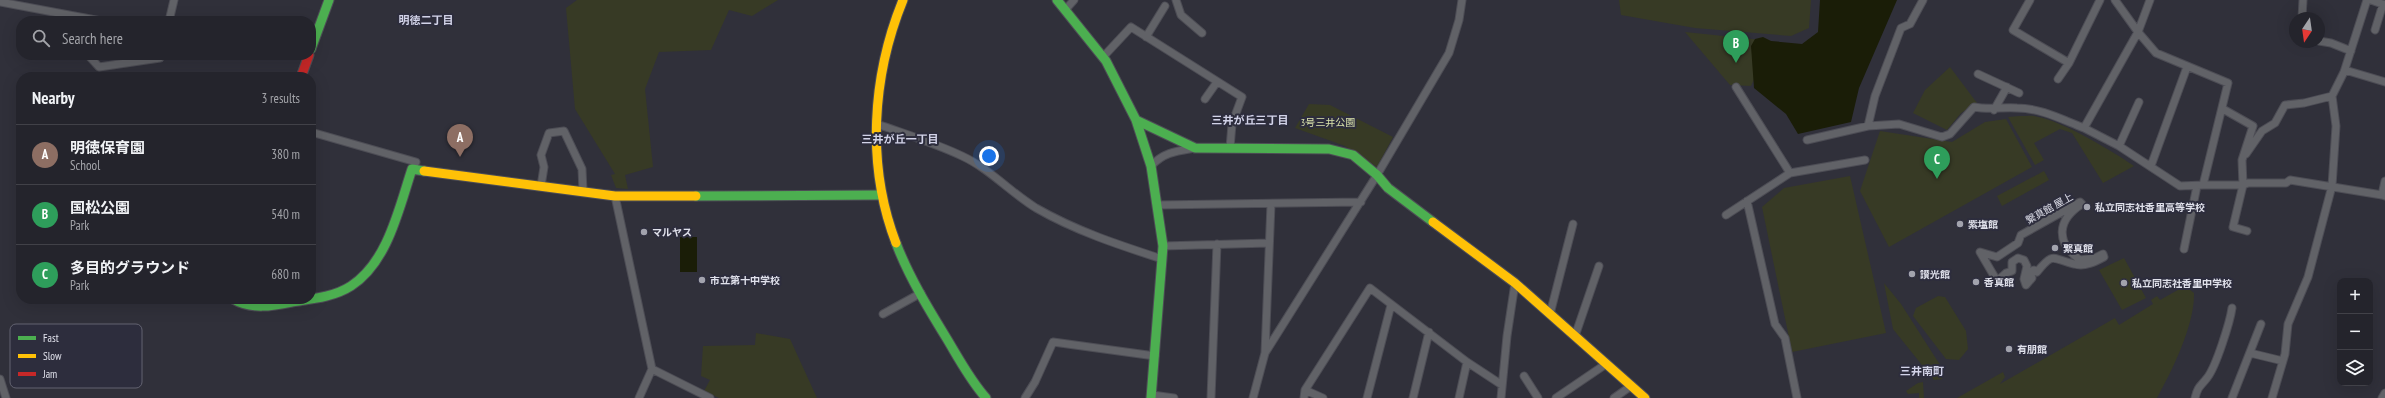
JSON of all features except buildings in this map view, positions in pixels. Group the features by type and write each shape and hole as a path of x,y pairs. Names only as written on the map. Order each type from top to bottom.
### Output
{"street":[{"path":"170,16 174,0"},
{"path":"316,35 329,0"},
{"path":"903,0 896,13 884,54 878,89 877,124 881,195 904,262 973,382 986,398"},
{"path":"1057,0 1066,9 1103,57 1136,120 1151,166 1163,246 1151,396 1174,398"},
{"path":"1066,9 1074,0"},
{"path":"1176,0 1181,15 1202,33"},
{"path":"1265,353 1378,175 1449,53 1460,20 1462,0"},
{"path":"1868,126 1875,96 1901,28 1910,24 1923,0"},
{"path":"2030,0 2013,30 2069,63"},
{"path":"2058,79 2069,63 2100,0"},
{"path":"2116,0 2138,32 2156,53 2228,83 2223,109 2200,186 2184,249"},
{"path":"2084,128 2138,32 2150,0"},
{"path":"2302,12 2303,0"},
{"path":"2272,398 2282,361 2288,324 2308,277 2332,186 2336,126 2332,96 2345,70 2367,0"},
{"path":"2371,0 2384,4 2375,30"},
{"path":"0,2 60,16"},
{"path":"1146,37 1165,6"},
{"path":"1103,57 1131,27 1242,97 1232,124 1230,148"},
{"path":"2325,42 2351,51"},
{"path":"93,60 99,67 146,60"},
{"path":"303,72 307,60"},
{"path":"2148,165 2152,163 2188,67"},
{"path":"2345,70 2385,82"},
{"path":"1978,74 2019,93"},
{"path":"1205,99 1217,82"},
{"path":"1994,110 2007,87"},
{"path":"1736,88 1790,172"},
{"path":"2242,160 2262,131 2275,123 2285,104 2304,103 2332,96"},
{"path":"2119,146 2139,102"},
{"path":"1807,140 1868,126 1899,124 1942,137 1950,134 1974,108 1994,110 2017,108 2039,110 2084,128 2119,146 2180,186 2243,185 2248,183 2286,184 2290,180 2383,195 2385,181"},
{"path":"2223,109 2253,126 2242,160 2243,185 2233,227 2247,231"},
{"path":"1136,120 1195,148"},
{"path":"877,124 962,156 987,170 1035,207 1058,219 1113,243 1162,259"},
{"path":"541,186 544,167 541,155 549,133 564,132 582,169 583,191"},
{"path":"316,133 416,162 380,254 361,276 349,287 335,294 316,298"},
{"path":"1151,166 1162,155 1171,151 1195,148 1329,149 1353,155 1378,175 1388,188 1515,283 1644,398"},
{"path":"1726,215 1790,172 1865,160"},
{"path":"412,170 615,196 881,195"},
{"path":"615,196 652,369 639,398"},
{"path":"1747,201 1775,324 1785,338 1797,398"},
{"path":"1158,205 1361,202"},
{"name":"繋真館 屋上","path":"2080,202 2082,204 2066,218 2062,233 2068,249 2080,260 2090,259 2102,254 2104,257 2090,264 2074,264 2054,257 2048,260 2037,272 2034,270 2030,272 2032,278 2026,285 2024,279 2027,266 2024,260 2014,260 2010,266 2012,271 2006,273 1997,281 1980,252 1997,257 2018,243 2021,235 2080,202"},
{"path":"1253,398 1265,353 1271,204"},
{"path":"1550,314 1573,224"},
{"path":"1163,246 1269,243"},
{"path":"1211,398 1217,244"},
{"path":"1575,336 1599,266"},
{"path":"1501,398 1515,283"},
{"path":"1304,398 1305,390 1370,288 1467,362 1502,385"},
{"path":"882,314 921,293"},
{"path":"246,304 281,304"},
{"path":"1367,398 1391,305"},
{"path":"2195,398 2198,385 2207,378 2230,320 2232,308"},
{"path":"2232,398 2261,324"},
{"path":"1413,398 1429,332"},
{"path":"1025,398 1035,382 1053,342 1155,356"},
{"path":"2250,353 2282,361"},
{"path":"1459,398 1467,362"},
{"path":"1556,398 1606,364"},
{"path":"652,369 710,398"},
{"path":"1524,376 1538,398"},
{"path":"0,380 6,398"},
{"path":"1614,398 1631,386"},
{"path":"1305,390 1323,398"},
{"path":"2382,398 2385,393"}],"green space":[{"path":"577,0 778,0 752,16 729,10 711,50 659,52 645,89 653,167 625,175 628,189 616,188 611,175 615,174 575,109 566,8"},
{"path":"1619,0 1811,0 1809,28 1791,36 1695,28 1621,15"},
{"path":"1685,32 1771,41 1751,86 1730,85"},
{"path":"1950,67 1977,103 1961,113 1947,130 1913,113 1925,90"},
{"name":"3号三井公園","path":"1309,104 1330,105 1393,137 1377,167 1345,146 1295,128"},
{"path":"2036,116 2060,124 2101,145 2134,166 2103,183 2072,133 2060,129 2034,143 2044,160 2035,165 2008,117"},
{"path":"2006,119 2032,167 1889,247 1860,191 1880,131 1952,142 1985,122"},
{"path":"2044,171 2049,180 2002,206 1997,196"},
{"path":"1850,176 1886,333 1792,352 1762,207 1784,188"},
{"path":"2124,258 2146,298 2122,310 2099,270"},
{"path":"1884,283 1901,304 1942,368 1942,379 1934,380 1893,329"},
{"path":"2185,286 2194,293 2191,319 2176,361 2157,398 1957,398 2003,372 2005,377 2000,384 2115,318 2119,325 2153,304 2151,300 2157,296 2160,300"},
{"path":"1938,296 1945,297 1966,331 1968,349 1959,360 1946,359 1913,316 1916,308"},
{"path":"756,333 790,339 817,398 719,398 704,391 710,380 701,376 703,346 755,345"},
{"path":"1923,382 1924,398 1919,398 1919,393 1908,394 1906,391 1918,383"}],"shaded area":[{"path":"1820,0 1897,0 1859,88 1851,122 1798,134 1786,114 1754,88 1751,46 1755,39 1763,37 1771,41 1802,44 1818,32"},
{"path":"680,237 697,237 697,272 680,272"}],"traffic: fast":[{"path":"316,35 329,0"},
{"path":"1057,0 1106,61 1136,120 1151,166 1163,246 1151,398"},
{"path":"1136,120 1195,148 1329,149 1353,155 1377,175 1388,188 1433,222"},
{"path":"316,298 344,290 364,276 383,249 397,217 412,169 424,171"},
{"path":"696,196 881,195"},
{"path":"896,243 926,304 965,369 986,398"},
{"path":"245,304 255,306 282,304"}],"traffic: slow":[{"path":"896,243 886,213 880,183 877,152 877,121 879,90 885,59 903,0"},
{"path":"424,171 615,196 696,196"},
{"path":"1433,222 1515,283 1645,398"}],"traffic: jam":[{"path":"303,72 307,60"}],"place":[{"name":"国松公園","path":"1736,63"},
{"name":"明徳保育園","path":"460,157"},
{"name":"多目的グラウンド","path":"1937,179"},
{"name":"私立同志社香里高等学校","path":"2087,207"},
{"name":"紫塩館","path":"1960,224"},
{"name":"マルヤス","path":"644,232"},
{"name":"繋真館","path":"2055,248"},
{"name":"讃光館","path":"1912,274"},
{"name":"市立第十中学校","path":"702,280"},
{"name":"香真館","path":"1976,282"},
{"name":"私立同志社香里中学校","path":"2124,283"},
{"name":"有朋館","path":"2009,349"}],"district":[{"name":"明徳二丁目","path":"426,20"},
{"name":"三井が丘三丁目","path":"1250,120"},
{"name":"三井が丘一丁目","path":"900,139"},
{"name":"三井南町","path":"1922,371"}]}
